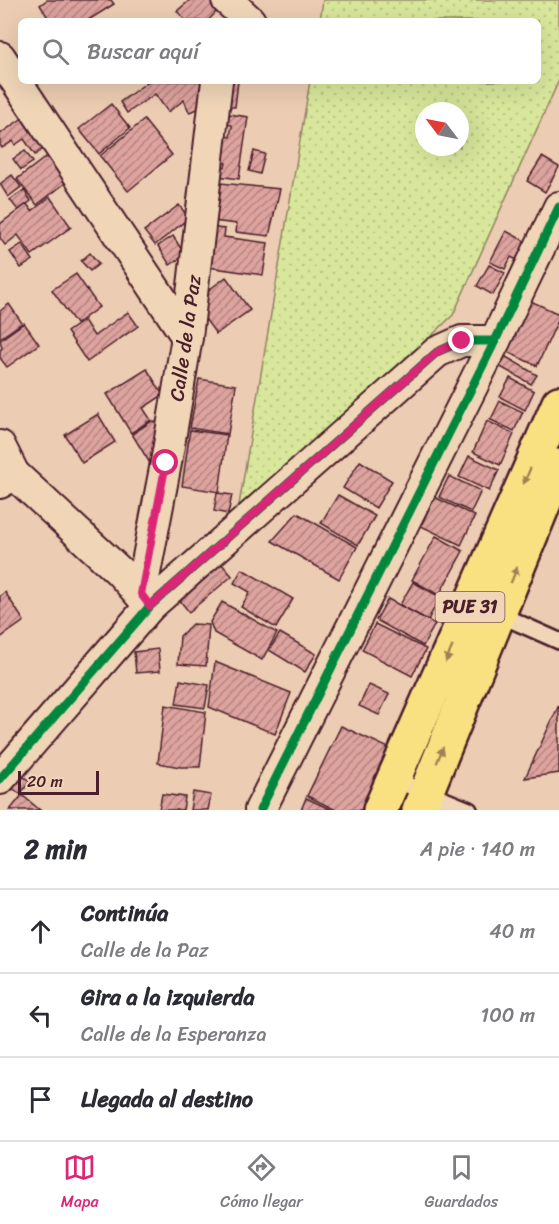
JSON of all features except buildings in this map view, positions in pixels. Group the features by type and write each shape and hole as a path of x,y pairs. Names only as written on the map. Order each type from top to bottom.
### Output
{"main road":[{"name":"PUE 31","path":"422,801 485,608 555,423"},
{"name":"PUE 31","path":"380,810 393,779 559,466"}],"street":[{"path":"224,18 226,0"},
{"path":"226,0 247,18"},
{"path":"0,57 187,337"},
{"name":"Calle de la Paz","path":"145,600 187,337 217,84"},
{"path":"260,810 495,341 559,207"},
{"path":"0,779 145,600 437,352 462,341 495,341"},
{"path":"0,446 7,478 145,600"}],"lane":[{"path":"485,608 559,641"},
{"path":"393,779 422,801 469,810"}],"green space":[{"path":"323,0 559,0 559,80 453,315 236,523 309,84 541,84 541,18 320,18"}],"cycle path":[{"path":"260,810 495,341 559,207"},
{"path":"0,779 150,606 437,352 462,341 495,341"}],"route":[{"path":"166,463 141,594 150,606 437,352 462,341"}]}
